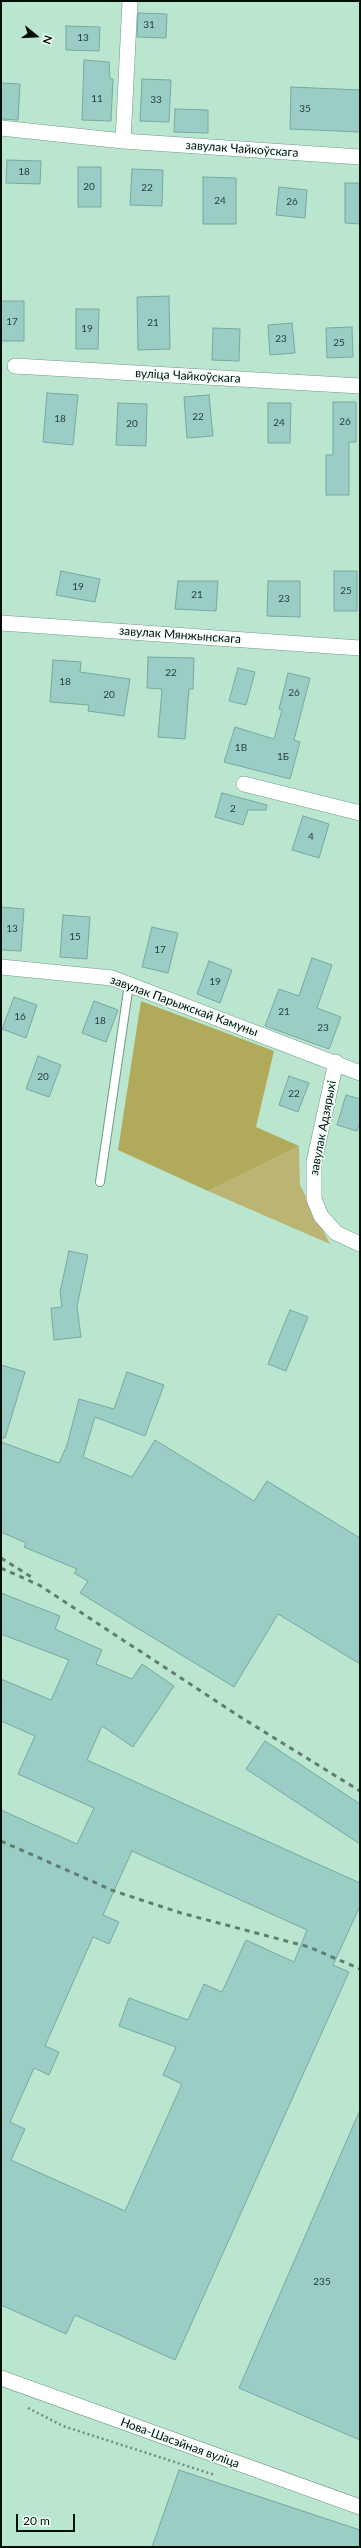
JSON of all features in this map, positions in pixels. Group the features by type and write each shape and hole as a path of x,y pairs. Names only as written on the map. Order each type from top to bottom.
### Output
{"street":[{"path":"123,141 130,1"},
{"name":"завулак Чайкоўскага","path":"1,128 123,141 360,157"},
{"name":"вуліца Чайкоўскага","path":"15,366 360,386"},
{"name":"завулак Мянжынскага","path":"1,623 360,648"},
{"path":"244,784 360,813"},
{"name":"завулак Парыжскай Камуны","path":"1,967 112,978 360,1072"},
{"name":"завулак Адзярыхі","path":"336,1062 314,1162 314,1199 321,1216 336,1233 360,1244"},
{"name":"Нова-Шасэйная вуліца","path":"1,2378 360,2507"}],"lane":[{"path":"100,1182 129,984"}],"path":[{"path":"22,2404 63,2426 220,2477"}],"shaded area":[{"path":"141,1001 274,1051 256,1127 299,1146 208,1191 118,1150"},
{"path":"299,1146 300,1185 330,1244 208,1191"}],"building":[{"path":"138,13 167,14 166,38 137,37"},
{"path":"66,26 100,27 99,51 66,50"},
{"path":"84,60 109,62 110,79 113,79 111,121 82,120"},
{"path":"142,79 171,80 169,122 140,121"},
{"path":"1,83 20,84 18,120 1,119"},
{"path":"291,87 360,90 360,132 290,129"},
{"path":"175,109 208,110 208,133 174,132"},
{"path":"7,160 41,161 40,184 6,183"},
{"path":"78,167 101,167 101,207 78,207"},
{"path":"132,169 163,170 162,206 130,205"},
{"path":"203,177 236,178 236,224 203,224"},
{"path":"345,183 360,183 360,224 345,223"},
{"path":"279,187 307,190 305,218 276,215"},
{"path":"169,296 170,349 138,350 137,297"},
{"path":"1,301 24,301 24,341 1,341"},
{"path":"76,309 99,309 98,349 76,349"},
{"path":"292,323 295,353 270,355 268,325"},
{"path":"352,327 353,357 327,358 326,328"},
{"path":"213,328 240,329 239,361 212,360"},
{"path":"47,393 78,395 73,445 43,442"},
{"path":"209,395 213,436 187,438 184,397"},
{"path":"333,402 356,402 356,442 349,442 349,495 326,495 326,455 333,455"},
{"path":"118,403 147,404 146,446 116,445"},
{"path":"268,403 291,403 290,443 268,443"},
{"path":"61,571 100,579 95,602 56,595"},
{"path":"334,571 357,571 357,611 334,611"},
{"path":"178,581 218,581 216,611 175,609"},
{"path":"268,581 300,581 300,617 267,616"},
{"path":"148,657 194,658 193,689 189,689 185,739 158,737 162,689 147,688"},
{"path":"53,660 81,662 80,672 130,679 124,716 88,711 89,705 50,702"},
{"path":"238,668 255,672 246,705 229,701"},
{"path":"288,673 310,678 294,740 300,742 290,779 224,762 235,727 274,739 282,710 279,709"},
{"path":"222,793 267,805 266,810 248,810 243,825 215,817"},
{"path":"303,816 329,824 319,858 292,850"},
{"path":"1,907 24,909 21,951 1,950"},
{"path":"63,915 90,917 87,959 60,957"},
{"path":"152,927 178,933 168,973 142,967"},
{"path":"312,958 332,965 317,1008 341,1017 329,1049 265,1026 279,989 299,996"},
{"path":"209,961 232,970 220,1003 197,994"},
{"path":"14,997 37,1005 26,1038 2,1029"},
{"path":"94,1001 118,1010 106,1042 82,1033"},
{"path":"38,1056 61,1065 49,1097 26,1089"},
{"path":"289,1076 309,1083 298,1112 279,1105"},
{"path":"346,1095 360,1099 360,1122 357,1131 337,1125"},
{"path":"69,1251 88,1255 77,1306 81,1337 54,1340 51,1308 62,1307 60,1292"},
{"path":"290,1310 308,1317 286,1371 268,1364"},
{"path":"1,1365 25,1372 5,1438 1,1438"},
{"path":"127,1372 164,1385 145,1436 95,1417 83,1457 132,1477 155,1440 254,1501 267,1481 360,1538 360,1664 278,1614 234,1687 80,1593 88,1581 74,1573 77,1569 24,1547 26,1543 1,1532 1,1442 59,1463 67,1445 79,1399 114,1409"},
{"path":"1,1593 60,1616 55,1629 102,1650 96,1664 132,1679 142,1664 174,1686 133,1747 102,1726 87,1760 360,1883 360,1906 333,1965 349,1972 175,2360 75,2315 66,2334 1,2305 1,1810 77,1844 94,1808 18,1774 35,1736 1,1721 1,1679 51,1700 69,1660 1,1634","holes":["132,1851 307,1930 294,1962 246,1940 222,1992 204,1984 188,2020 129,1998 119,2026 176,2047 163,2075 182,2084 125,2211 11,2160 25,2129 10,2122 34,2068 49,2075 59,2052 45,2046 93,1937 109,1944 119,1922 103,1915"]},
{"path":"265,1741 360,1804 360,1844 246,1769"},
{"path":"360,2110 360,2440 239,2388"},
{"path":"179,2470 360,2530 360,2547 152,2547"}],"railway":[{"path":"1,1558 33,1578"},
{"path":"1,1568 39,1585 242,1718 360,1791"},
{"path":"1,1841 114,1891 181,1913 309,1947 360,1969"}]}
